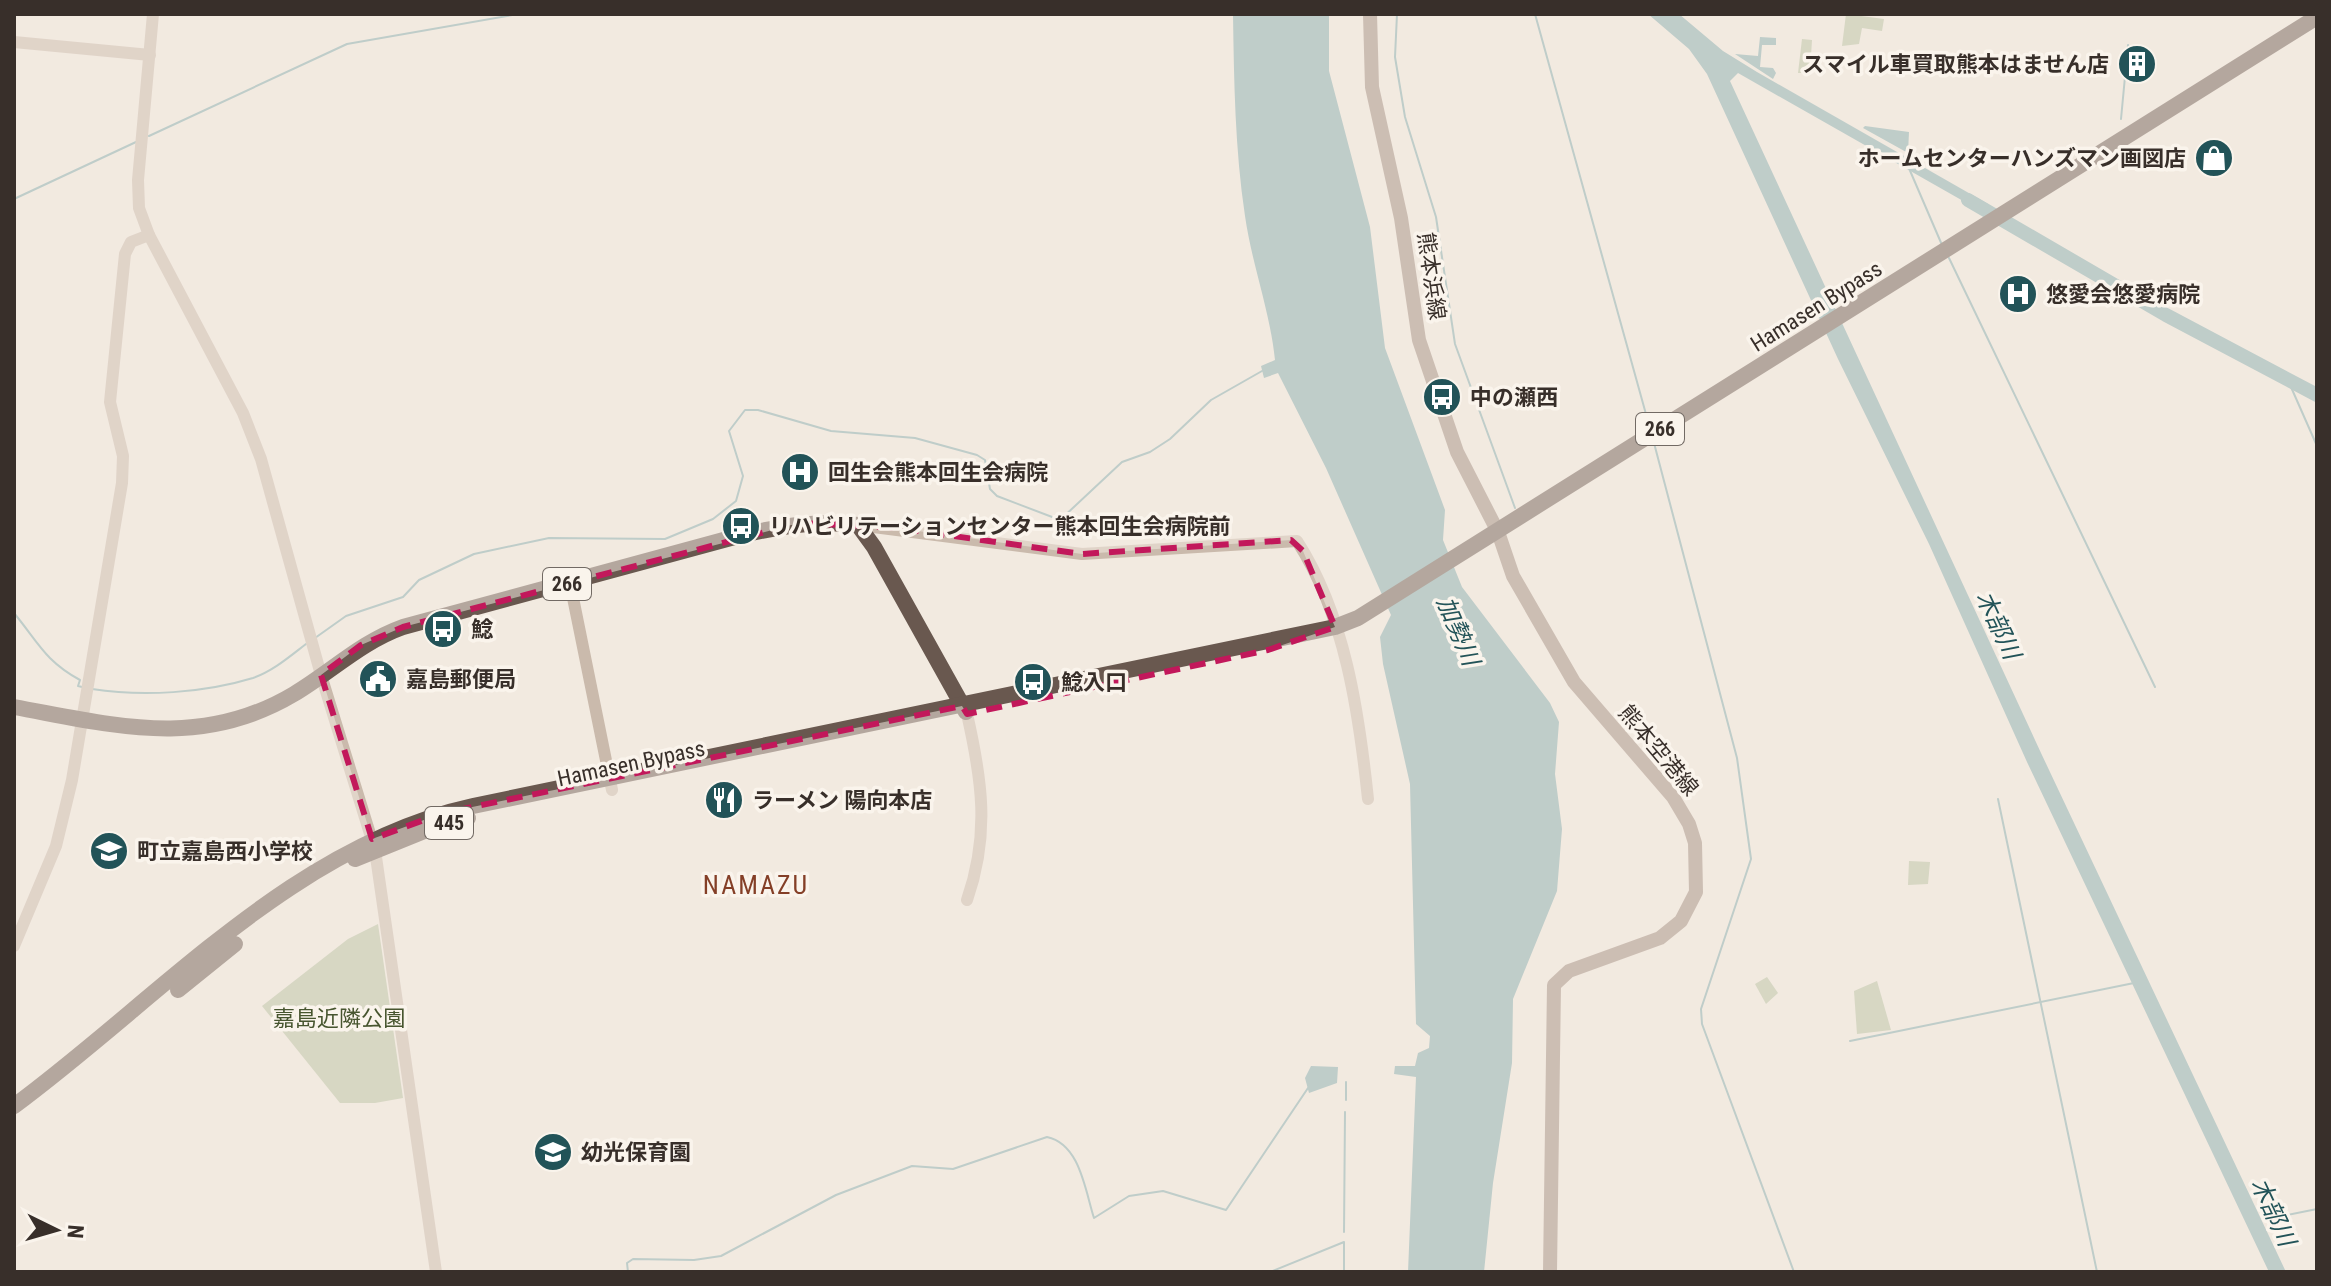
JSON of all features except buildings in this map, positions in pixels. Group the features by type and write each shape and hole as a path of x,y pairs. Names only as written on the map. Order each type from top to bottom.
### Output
{"highway":[{"name":"Hamasen Bypass","path":"14,1106 284,891 373,844 443,813 610,785 1327,630 1396,597 2317,17"},
{"name":"266","path":"14,707 116,727 199,729 246,717 293,695 361,645 394,630 799,523 858,525"},
{"path":"858,525 874,547 965,710"},
{"name":"Hamasen Bypass","path":"14,1117 297,895 373,844"}],"main road":[{"name":"熊本浜線","path":"1370,14 1372,87 1401,218 1419,340 1457,452 1494,535"},
{"name":"熊本空港線","path":"1494,535 1513,576 1574,682 1664,786 1689,824 1697,866 1692,901 1671,931 1646,945 1569,971 1554,985 1550,1272"}],"street":[{"path":"153,14 138,180 139,208 149,235 252,435 373,844 436,1272"},
{"path":"14,42 150,55"},
{"path":"14,946 56,846 82,721 124,465 110,402 125,254 131,242 149,235"},
{"path":"858,525 1082,554 1297,541 1361,731 1368,799"},
{"path":"570,583 610,785"},
{"path":"965,710 983,786 983,820 967,900"}],"highlighted area":[{"path":"799,523 889,527 1082,554 1291,540 1303,551 1335,627 1268,650 967,714 962,706 443,813 372,839 321,675 361,645 403,627"}],"green space":[{"path":"1846,14 1884,19 1882,31 1862,28 1859,44 1842,46"},
{"path":"1802,39 1812,40 1810,73 1798,73"},
{"path":"1909,861 1930,862 1928,884 1908,885"},
{"name":"嘉島近隣公園","path":"378,924 403,1098 375,1103 340,1103 262,1006 348,939"},
{"path":"1767,977 1778,993 1766,1004 1755,984"},
{"path":"1877,981 1891,1030 1857,1034 1854,991"}],"water":[{"name":"加勢川","path":"1233,14 1329,14 1329,71 1370,227 1385,348 1445,510 1443,540 1462,587 1550,703 1559,722 1555,774 1562,829 1557,891 1513,999 1512,1063 1493,1183 1484,1272 1408,1272 1416,1077 1394,1074 1395,1066 1415,1066 1418,1053 1429,1048 1430,1036 1416,1024 1410,784 1383,664 1380,637 1391,615 1326,468 1278,373 1264,378 1261,366 1275,360 1242,191"},
{"path":"1648,14 1679,14 1723,51 1757,72 1988,204 1979,210 1738,73 1730,81 2041,753 2286,1272 2269,1272 2027,762 1929,544 1838,359 1707,74 1689,49"},
{"path":"1760,37 1776,38 1776,45 1762,45 1760,67 1773,68 1776,73 1773,79 1735,54 1758,56"},
{"path":"1863,128 1909,132 1908,153"},
{"path":"1311,1066 1338,1067 1337,1083 1309,1093 1305,1078"}],"waterway":[{"path":"149,136 347,44 518,14"},
{"path":"1397,14 1395,57 1405,117 1436,217 1455,344 1515,508"},
{"path":"1535,14 1649,425"},
{"path":"2121,119 2128,45"},
{"path":"14,199 136,142"},
{"path":"1908,166 1942,245"},
{"path":"1968,200 2166,315 2317,395"},
{"path":"1949,258 2155,687"},
{"path":"315,638 346,616 403,597 419,580 474,554 549,538 665,539 713,519 736,501 743,476 729,431 745,410 758,410 831,431 915,438 977,455 985,460 990,489 997,496 1060,520 1122,462 1150,452 1170,439 1211,400 1262,371"},
{"path":"2287,378 2317,446"},
{"path":"1654,443 1737,758 1751,859 1701,1009 1702,1024 1794,1272"},
{"path":"14,613 50,658 80,680 78,686 82,687"},
{"path":"92,689 152,693 234,683 267,672 306,644"},
{"path":"1998,799 2097,1272"},
{"path":"1850,1041 2134,983"},
{"path":"1346,1082 1346,1100"},
{"path":"628,1272 627,1263 633,1259 694,1260 721,1256 836,1195 912,1166 953,1169 1047,1137 1058,1141 1074,1158 1094,1218 1129,1196 1163,1191 1226,1210 1308,1088"},
{"path":"1344,1232 1345,1112"},
{"name":"木部川","path":"2268,1219 2317,1209"},
{"path":"1270,1272 1344,1242 1344,1272"}],"place":[{"name":"スマイル車買取熊本はません店","path":"2137,64"},
{"name":"ホームセンターハンズマン画図店","path":"2214,158"},
{"name":"悠愛会悠愛病院","path":"2018,294"},
{"name":"中の瀬西","path":"1442,397"},
{"name":"回生会熊本回生会病院","path":"800,472"},
{"name":"リハビリテーションセンター熊本回生会病院前","path":"741,526"},
{"name":"鯰","path":"443,629"},
{"name":"嘉島郵便局","path":"378,679"},
{"name":"鯰入口","path":"1033,682"},
{"name":"ラーメン 陽向本店","path":"724,800"},
{"name":"町立嘉島西小学校","path":"109,851"},
{"name":"幼光保育園","path":"553,1152"}],"district":[{"name":"NAMAZU","path":"756,885"}]}
